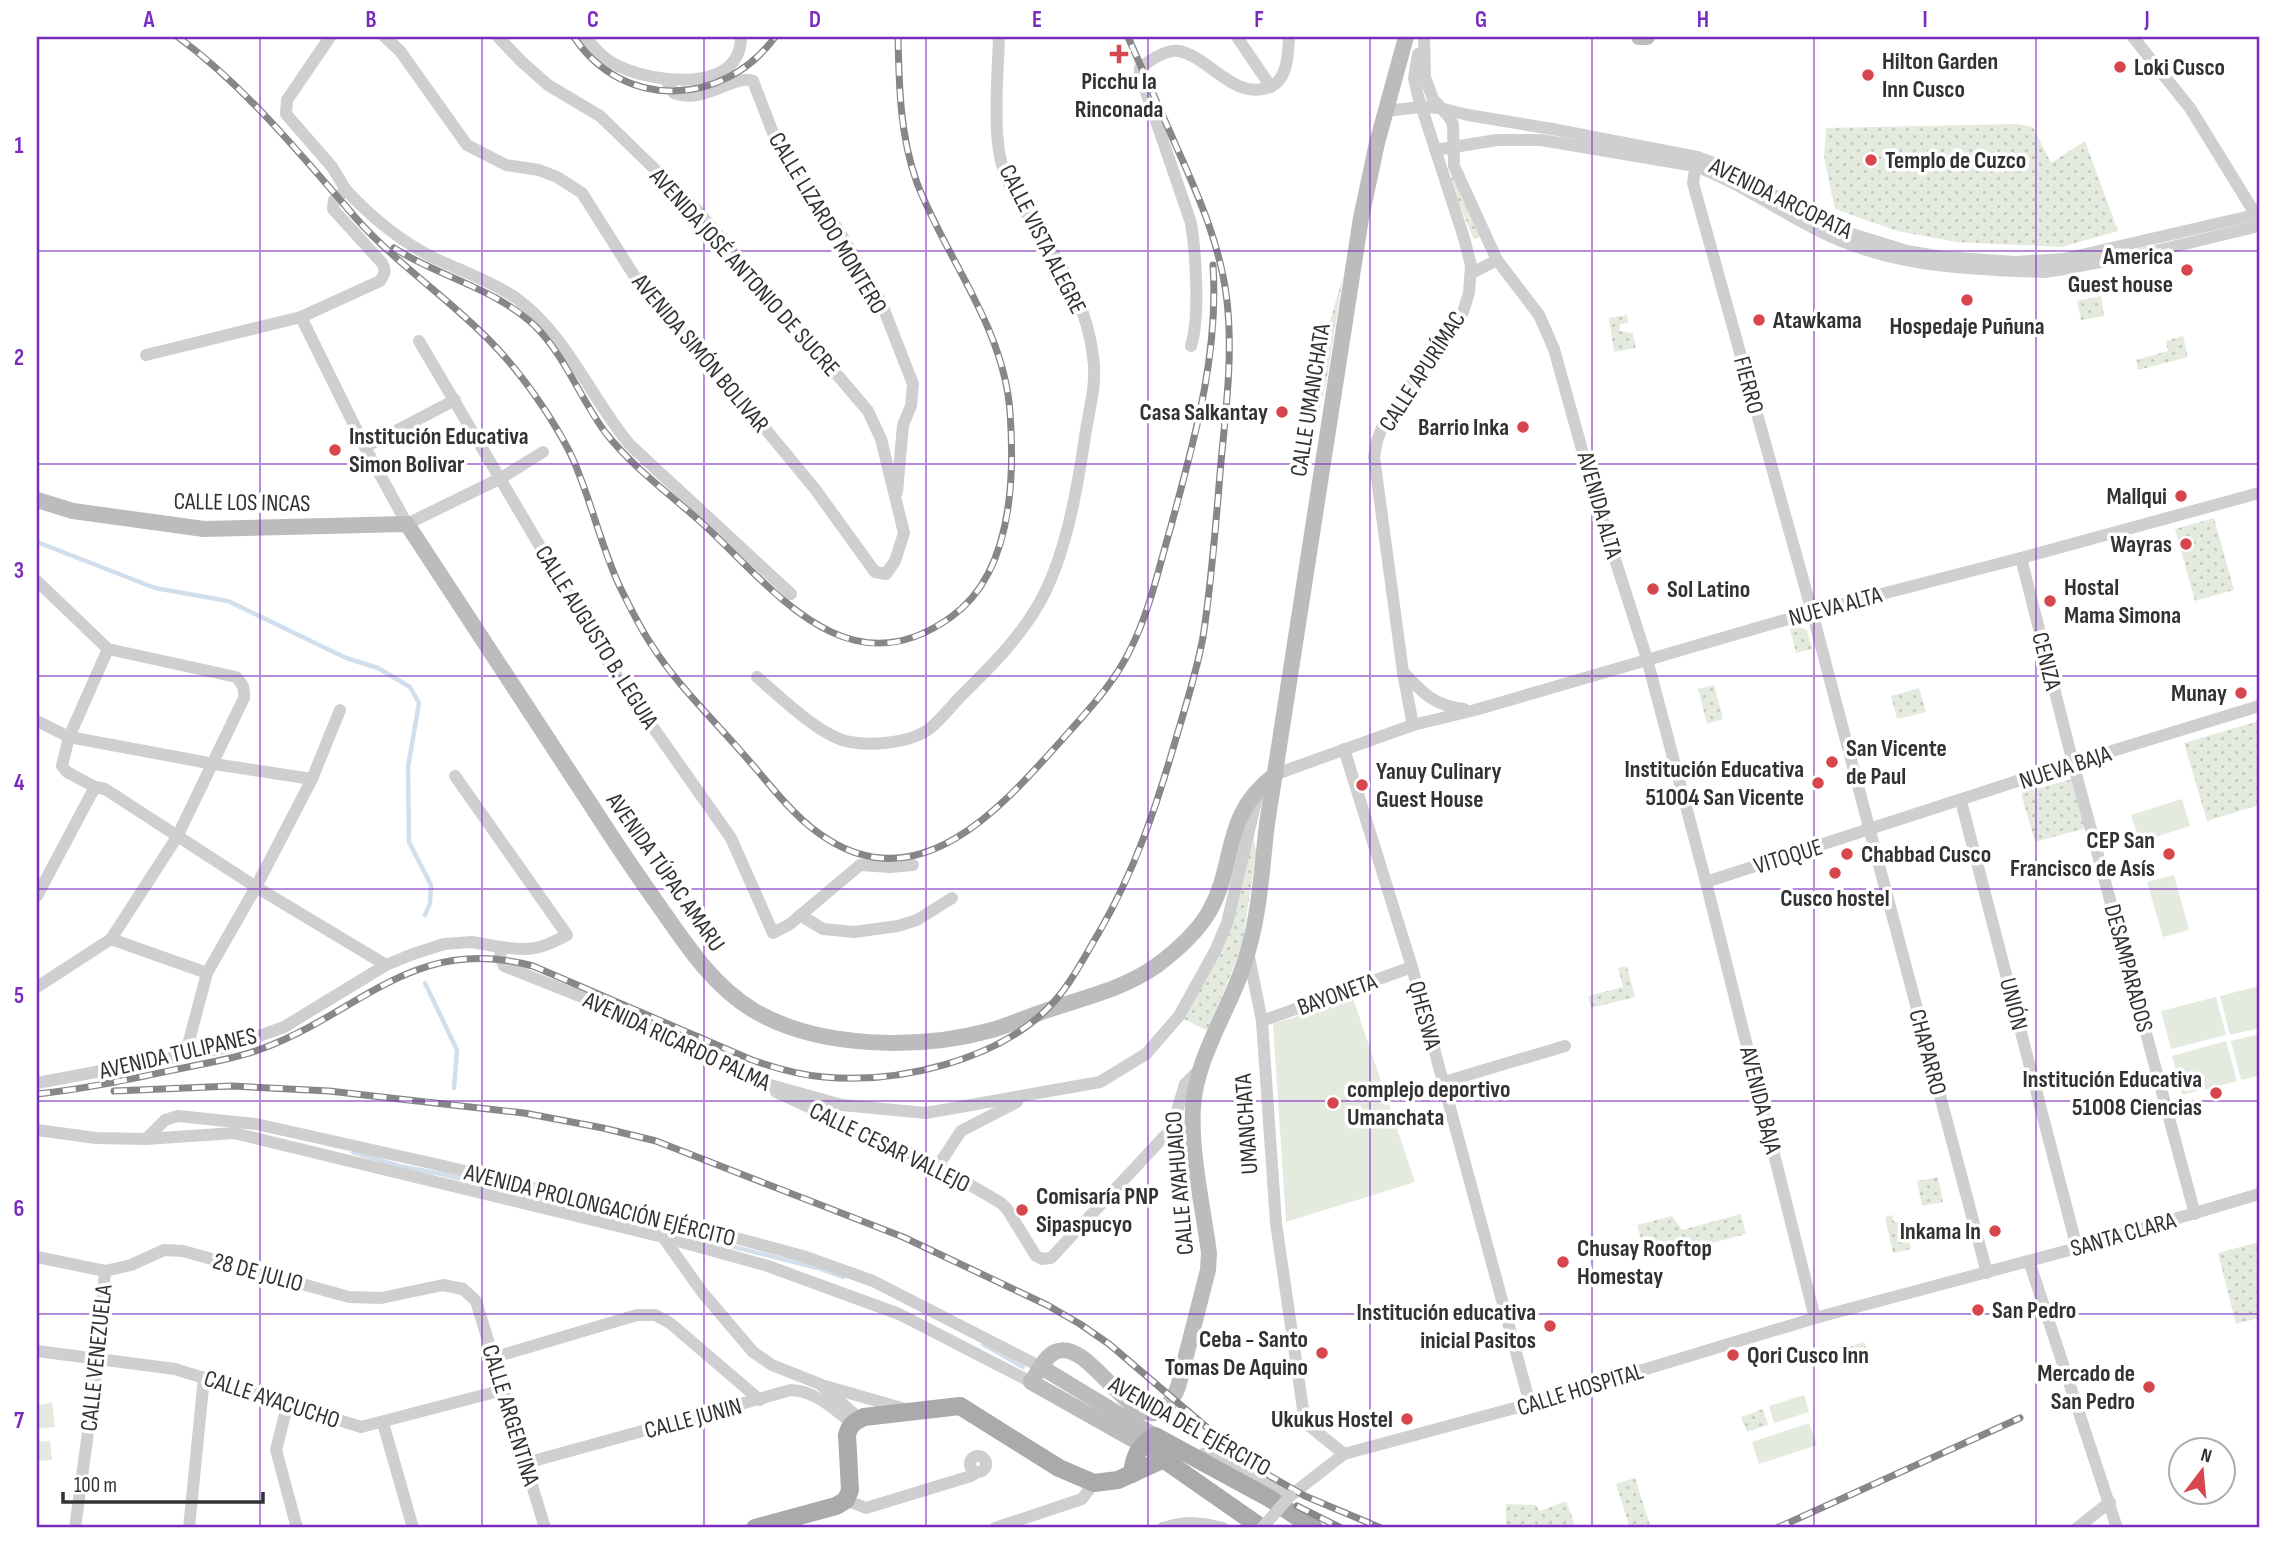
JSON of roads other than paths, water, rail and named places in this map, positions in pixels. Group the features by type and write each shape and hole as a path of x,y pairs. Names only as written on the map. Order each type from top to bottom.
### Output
{"main road":[{"name":"CALLE UMANCHATA","path":"1276,774 1361,218 1385,111 1406,37"},
{"path":"1639,37 1647,37"},
{"name":"CALLE LOS INCAS","path":"37,500 73,512 204,529 407,523"},
{"name":"AVENIDA TÚPAC AMARU","path":"407,523 631,866 695,957 723,987 750,1008 803,1031 849,1041 913,1041 957,1037 993,1029 1113,990 1154,967 1180,945 1208,914 1222,881 1234,829 1246,805 1260,786 1276,774"},
{"name":"UMANCHATA","path":"1248,952 1258,904 1276,774"},
{"name":"CALLE AYAHUAICO","path":"1031,1382 1056,1351 1069,1350 1085,1359 1136,1409 1154,1412 1173,1398 1208,1270 1209,1253 1193,1132 1193,1103 1201,1068 1248,952"},
{"name":"AVENIDA DEL EJÉRCITO","path":"1041,1367 1168,1452 1269,1498 1314,1528"},
{"name":"AVENIDA DEL EJÉRCITO","path":"1031,1382 1148,1440"},
{"path":"755,1528 836,1506 846,1500 850,1490 847,1435 856,1421 956,1405 1059,1468 1094,1483 1118,1480 1168,1452"},
{"path":"1132,1474 1134,1457 1148,1440"},
{"name":"AVENIDA DEL EJÉRCITO","path":"1168,1452 1262,1528"}],"street":[{"path":"330,37 287,100 286,114 332,167 346,190 405,243 500,289 534,314 556,336 612,424 630,445 791,594"},
{"name":"AVENIDA SIMÓN BOLIVAR","path":"385,37 400,51 467,145 506,165 538,170 557,177 582,193 642,288 748,408 815,489 876,572 882,574 889,572 895,561 904,533 896,503"},
{"name":"AVENIDA JOSÉ ANTONIO DE SUCRE","path":"498,37 548,85 600,117 696,209 868,411 881,439 896,503"},
{"path":"585,37 601,56 621,68 666,80 699,79 720,71 737,58 741,37"},
{"name":"CALLE VISTA ALEGRE","path":"757,677 807,720 842,740 873,744 909,739 929,729 1006,651 1038,607 1058,561 1078,481 1095,380 1094,357 1088,329 1064,274 1049,246 1020,205 1002,166 998,132 999,37"},
{"path":"1237,37 1271,87"},
{"path":"1191,346 1196,298 1191,223 1140,68 1164,54 1179,51 1240,87 1257,91 1271,87 1280,80 1285,69 1289,37"},
{"name":"CALLE APURÍMAC","path":"1413,725 1403,672 1374,457 1383,425 1463,312 1472,273 1464,238 1414,78 1423,37"},
{"name":"CALLE APURÍMAC","path":"1423,37 1425,77 1433,99 1453,124 1452,147"},
{"path":"2133,37 2190,108 2259,219"},
{"name":"CALLE LIZARDO MONTERO","path":"666,80 674,93 684,96 705,94 744,78 755,83 762,110 778,146 839,231 881,302 913,384 911,406 903,425 896,503"},
{"name":"AVENIDA ARCOPATA","path":"1385,111 1440,108 1468,116 1552,129 1696,162 1819,231 1906,261 1939,267 2044,272 2058,270 2147,253 2259,219"},
{"name":"AVENIDA ARCOPATA","path":"1435,150 1497,140 1541,140 1696,162"},
{"name":"AVENIDA ALTA","path":"1452,147 1454,166 1497,261 1539,315 1554,349 1597,500 1647,659 1706,882"},
{"name":"FIERRO","path":"1696,162 1693,183 1871,831"},
{"path":"146,355 304,323 380,281 385,272 382,263 333,209 334,200 346,190"},
{"path":"1472,273 1497,261"},
{"name":"AVENIDA TÚPAC AMARU","path":"304,323 365,447 407,523"},
{"name":"CALLE AUGUSTO B. LEGUIA","path":"419,341 614,672 731,838 773,933 800,915"},
{"path":"365,447 455,400"},
{"path":"881,439 903,425"},
{"path":"407,523 501,478 543,452"},
{"name":"NUEVA ALTA","path":"1276,774 1413,725 1475,710 1812,611 2021,558 2259,493"},
{"name":"CENIZA","path":"2021,558 2073,763"},
{"path":"37,583 108,649 236,677 242,683 244,698 177,837 111,939 37,987"},
{"path":"108,649 69,737 62,766 67,772 95,787 105,789 256,887 386,965 444,944 472,942 527,950 544,948 567,936 455,776"},
{"path":"1403,672 1426,696 1446,707 1475,710"},
{"name":"NUEVA BAJA","path":"1871,831 2073,763 2259,706"},
{"path":"185,1056 207,973 256,887 312,779 340,710"},
{"path":"37,721 69,737 312,779"},
{"name":"QHESWA","path":"1344,749 1412,967 1530,1404"},
{"name":"DESAMPARADOS","path":"2073,763 2195,1213"},
{"name":"AVENIDA RICARDO PALMA","path":"500,947 504,966 617,1012 752,1080 842,1105 926,1113 1100,1082 1146,1054 1179,1016 1215,951 1227,923 1260,786"},
{"path":"37,896 95,787"},
{"name":"UNIÓN","path":"1961,801 2077,1248"},
{"name":"VITOQUE","path":"1706,882 1871,831"},
{"name":"CHAPARRO","path":"1871,831 1987,1273"},
{"path":"913,865 860,865 800,915 823,929 854,932 898,926 917,920 952,898"},
{"name":"AVENIDA BAJA","path":"1706,882 1815,1318"},
{"path":"111,939 207,973"},
{"name":"UMANCHATA","path":"1248,952 1262,1021 1276,1223 1304,1416 1307,1424 1344,1454"},
{"name":"AVENIDA TULIPANES","path":"37,1083 229,1047 284,1027 386,965"},
{"name":"BAYONETA","path":"1262,1021 1412,967"},
{"path":"1444,1083 1565,1046"},
{"name":"CALLE CESAR VALLEJO","path":"752,1080 938,1166 1005,1206 1036,1256 1042,1259 1051,1258 1171,1128 1185,1084 1201,1068"},
{"path":"938,1166 961,1131 1029,1095"},
{"name":"AVENIDA PROLONGACIÓN EJÉRCITO","path":"146,1139 164,1120 178,1116 256,1124 444,1166 736,1238 803,1256 873,1281 1041,1367"},
{"name":"AVENIDA PROLONGACIÓN EJÉRCITO","path":"37,1130 96,1138 146,1139 234,1133 663,1237 768,1266 899,1314 1031,1382"},
{"name":"SANTA CLARA","path":"1987,1273 2259,1194"},
{"path":"663,1237 702,1292 753,1352 772,1365 820,1384 912,1411"},
{"name":"28 DE JULIO","path":"37,1257 105,1271 131,1265 164,1250 183,1251 348,1297 381,1297 443,1285 463,1289 477,1301"},
{"path":"2029,1261 2117,1528"},
{"name":"CALLE VENEZUELA","path":"75,1528 97,1359 105,1271"},
{"path":"1815,1318 1987,1273"},
{"name":"CALLE ARGENTINA","path":"477,1301 545,1528"},
{"path":"495,1357 638,1315 655,1315 670,1322 760,1400"},
{"name":"CALLE HOSPITAL","path":"1344,1454 1530,1404 1815,1318"},
{"name":"CALLE AYACUCHO","path":"37,1351 175,1369 361,1427 503,1390"},
{"path":"189,1528 204,1377"},
{"path":"820,1384 856,1421"},
{"name":"CALLE JUNIN","path":"526,1463 791,1390 805,1390 856,1421"},
{"path":"287,1406 276,1450 293,1527"},
{"path":"383,1423 413,1528"},
{"path":"1148,1440 1172,1440 1259,1476 1291,1495"},
{"path":"1262,1528 1291,1495 1344,1454"},
{"path":"846,1500 866,1508 971,1476 976,1472"},
{"path":"995,1528 1082,1499 1094,1483"},
{"path":"2077,1528 2109,1502"},
{"path":"1163,1528 1200,1522 1223,1528"}],"waterway":[{"path":"37,542 155,588 228,601 346,658 378,668 410,687 419,703 408,767 409,842 431,885 430,903 425,915"},
{"path":"425,983 457,1050 454,1088"},
{"path":"353,1152 399,1166 442,1174 818,1268 843,1277"},
{"path":"983,1344 1023,1367"}],"railway":[{"path":"178,37 247,97 349,210"},
{"path":"574,37 595,61 619,78 646,88 674,91 702,87 729,77 754,60 775,37"},
{"path":"394,248 485,292 535,326 555,350 596,419 616,445 785,602 815,623 846,638 878,643 913,637 951,617 971,599 987,576 998,551 1005,524 1010,495 1011,439 1006,381 997,352 986,323 929,212 911,165 902,111 898,37"},
{"path":"37,1094 125,1080 261,1049 297,1033 390,982 421,968 454,960 491,959 533,966 752,1060 787,1071 824,1077 882,1077 944,1065 1002,1042 1049,1007 1076,972 1134,862 1153,812 1188,698 1201,649 1206,615 1227,402 1229,321 1220,261 1193,185 1128,37"},
{"path":"344,204 396,258 490,341 539,401 572,457 609,560 631,609 651,644 683,687 805,822 829,840 865,856 900,858 932,850 964,833 993,811 1046,758 1111,682 1125,660 1138,634 1154,588 1196,430 1212,332 1213,265"},
{"path":"114,1091 232,1086 329,1091 524,1113 656,1141 903,1237 1047,1305 1109,1344 1224,1442 1270,1476 1305,1496 1381,1528"},
{"path":"1777,1528 2020,1418"},
{"path":"1297,1506 1341,1528"}],"place":[{"name":"Picchu la Rinconada","path":"1119,54"},
{"name":"Loki Cusco","path":"2120,67"},
{"name":"Hilton Garden Inn Cusco","path":"1868,75"},
{"name":"Templo de Cuzco","path":"1871,160"},
{"name":"America Guest house","path":"2187,270"},
{"name":"Hospedaje Puñuna","path":"1967,300"},
{"name":"Atawkama","path":"1759,320"},
{"name":"Casa Salkantay","path":"1282,412"},
{"name":"Barrio Inka","path":"1523,427"},
{"name":"Institución Educativa Simon Bolivar","path":"335,450"},
{"name":"Mallqui","path":"2181,496"},
{"name":"Wayras","path":"2186,544"},
{"name":"Sol Latino","path":"1653,589"},
{"name":"Hostal Mama Simona","path":"2050,601"},
{"name":"Munay","path":"2241,693"},
{"name":"San Vicente de Paul","path":"1832,762"},
{"name":"Institución Educativa 51004 San Vicente","path":"1818,783"},
{"name":"Yanuy Culinary Guest House","path":"1362,785"},
{"name":"Chabbad Cusco","path":"1847,854"},
{"name":"CEP San Francisco de Asís","path":"2169,854"},
{"name":"Cusco hostel","path":"1835,873"},
{"name":"Institución Educativa 51008 Ciencias","path":"2216,1093"},
{"name":"complejo deportivo Umanchata","path":"1333,1103"},
{"name":"Comisaría PNP Sipaspucyo","path":"1022,1210"},
{"name":"Inkama In","path":"1995,1231"},
{"name":"Chusay Rooftop Homestay","path":"1563,1262"},
{"name":"San Pedro","path":"1978,1310"},
{"name":"Institución educativa inicial Pasitos","path":"1550,1326"},
{"name":"Ceba - Santo Tomas De Aquino","path":"1322,1353"},
{"name":"Qori Cusco Inn","path":"1733,1355"},
{"name":"Mercado de San Pedro","path":"2149,1387"},
{"name":"Ukukus Hostel","path":"1407,1419"}]}
